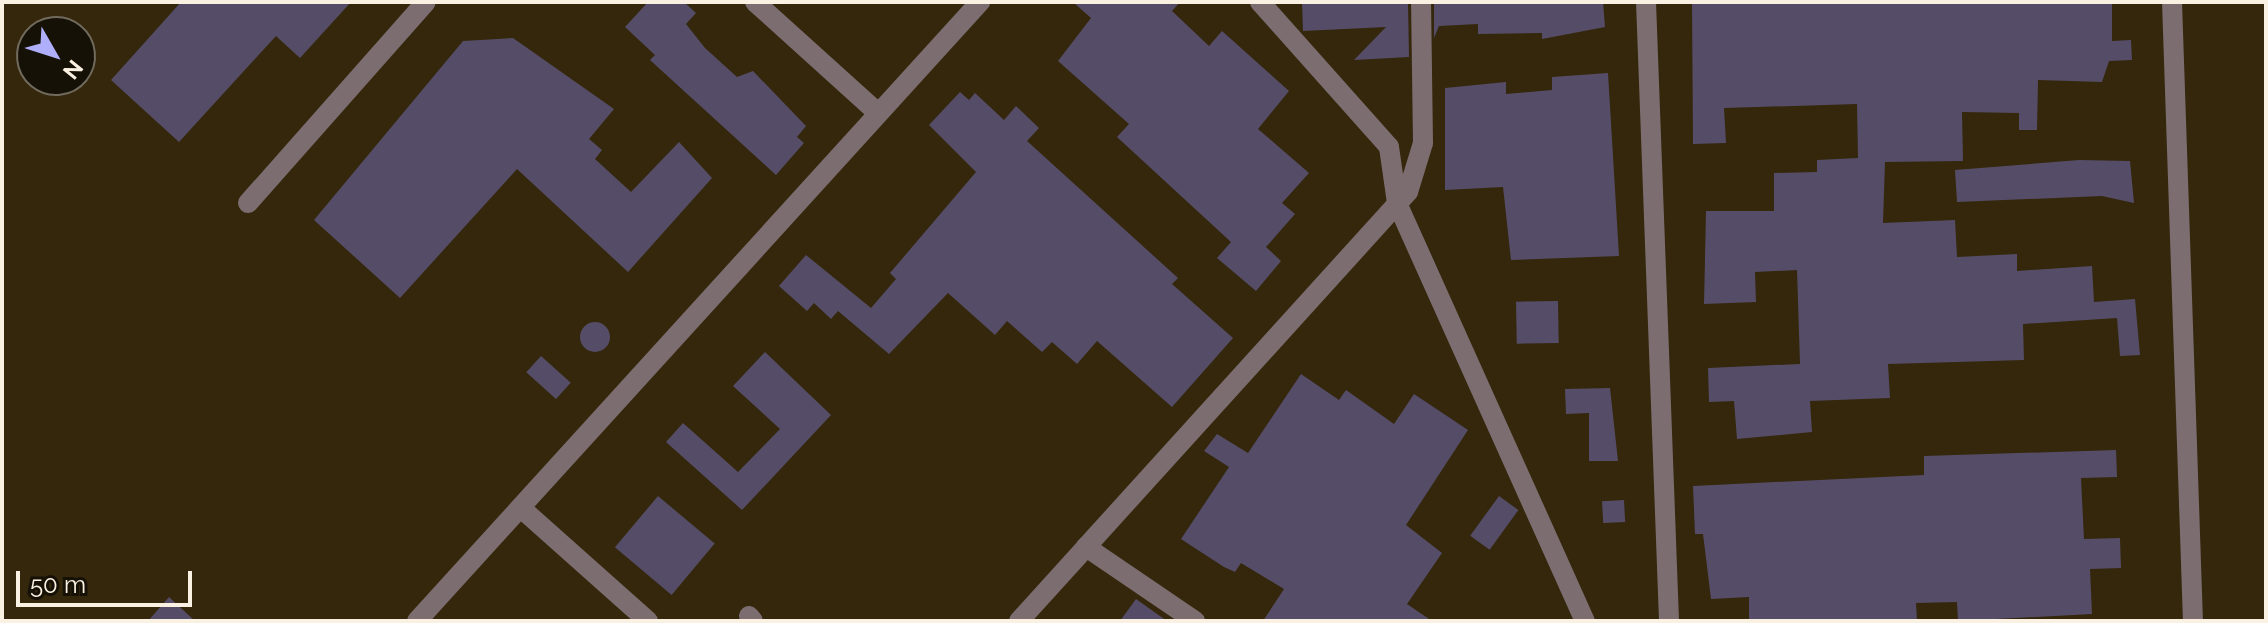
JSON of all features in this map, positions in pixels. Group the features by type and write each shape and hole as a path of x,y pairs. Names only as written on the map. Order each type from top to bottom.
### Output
{"street":[{"path":"248,203 426,2"},
{"path":"755,2 878,113"},
{"path":"417,621 980,2"},
{"path":"1260,2 1389,147 1397,203 1585,621"},
{"path":"1019,621 1397,203 1421,170 1421,2"},
{"path":"1646,2 1669,621"},
{"path":"2172,2 2193,621"},
{"path":"521,508 648,621"},
{"path":"1086,547 1195,621"}],"building":[{"path":"181,2 351,2 300,58 276,36 179,142 111,80"},
{"path":"648,2 684,2 696,13 686,24 705,48 737,77 753,71 806,126 797,137 804,143 776,175 650,60 655,55 625,27"},
{"path":"1073,2 1180,2 1172,11 1209,46 1222,31 1289,91 1258,129 1309,173 1282,203 1295,214 1266,247 1281,261 1256,291 1217,258 1231,242 1117,137 1129,124 1058,61 1091,18"},
{"path":"1302,2 1408,2 1409,57 1354,60 1386,27 1303,31"},
{"path":"1434,2 1603,2 1605,27 1542,39 1542,33 1478,34 1478,24 1439,26 1434,38"},
{"path":"1692,2 2112,2 2112,41 2131,40 2132,60 2109,61 2102,82 2038,80 2037,130 2019,130 2019,113 1962,112 1963,161 1885,162 1883,223 1955,220 1957,257 2017,254 2017,271 2092,266 2094,302 2135,299 2140,355 2120,356 2117,318 2023,324 2024,360 1888,364 1890,398 1810,401 1812,432 1737,439 1734,401 1709,402 1708,368 1800,364 1797,270 1755,272 1756,302 1704,304 1706,211 1774,211 1774,173 1817,172 1817,160 1858,158 1857,104 1724,108 1726,143 1693,144"},
{"path":"513,38 614,109 589,139 602,150 595,159 631,192 679,142 712,178 628,272 517,169 400,298 314,220 463,41"},
{"path":"1608,73 1619,256 1511,260 1503,187 1445,190 1445,88 1506,82 1506,94 1552,90 1552,77"},
{"path":"960,92 969,100 975,93 1004,120 1016,106 1039,128 1027,141 1178,278 1172,284 1233,338 1172,407 1097,341 1077,364 1052,342 1042,352 1007,321 995,335 948,293 889,354 838,311 831,319 814,303 807,311 779,286 806,255 871,308 896,279 890,273 976,172 929,125"},
{"path":"2079,160 2130,161 2134,203 2102,196 1957,202 1955,170"},
{"path":"1558,301 1559,343 1517,344 1516,302"},
{"path":"595,322 606,326 610,337 606,348 595,352 584,348 580,337 584,326"},
{"path":"765,352 831,415 742,510 666,442 683,423 738,472 780,429 733,386"},
{"path":"541,356 571,383 556,399 526,372"},
{"path":"1301,374 1339,400 1346,390 1394,424 1414,394 1468,430 1406,525 1442,553 1407,604 1432,621 1263,621 1284,589 1241,563 1235,572 1224,567 1181,539 1229,467 1204,451 1217,434 1248,453"},
{"path":"1610,388 1618,461 1589,461 1589,413 1566,414 1565,389"},
{"path":"2116,450 2117,477 2081,478 2084,539 2120,538 2121,568 2090,569 2092,614 1958,621 1957,602 1916,603 1917,621 1749,621 1749,597 1711,599 1703,534 1695,534 1693,486 1924,475 1924,456"},
{"path":"658,496 715,544 672,595 615,547"},
{"path":"1499,496 1518,510 1490,550 1470,536"},
{"path":"1624,500 1625,522 1603,523 1602,501"},
{"path":"169,597 195,621 148,621"},
{"path":"1136,599 1167,621 1120,621"}]}
